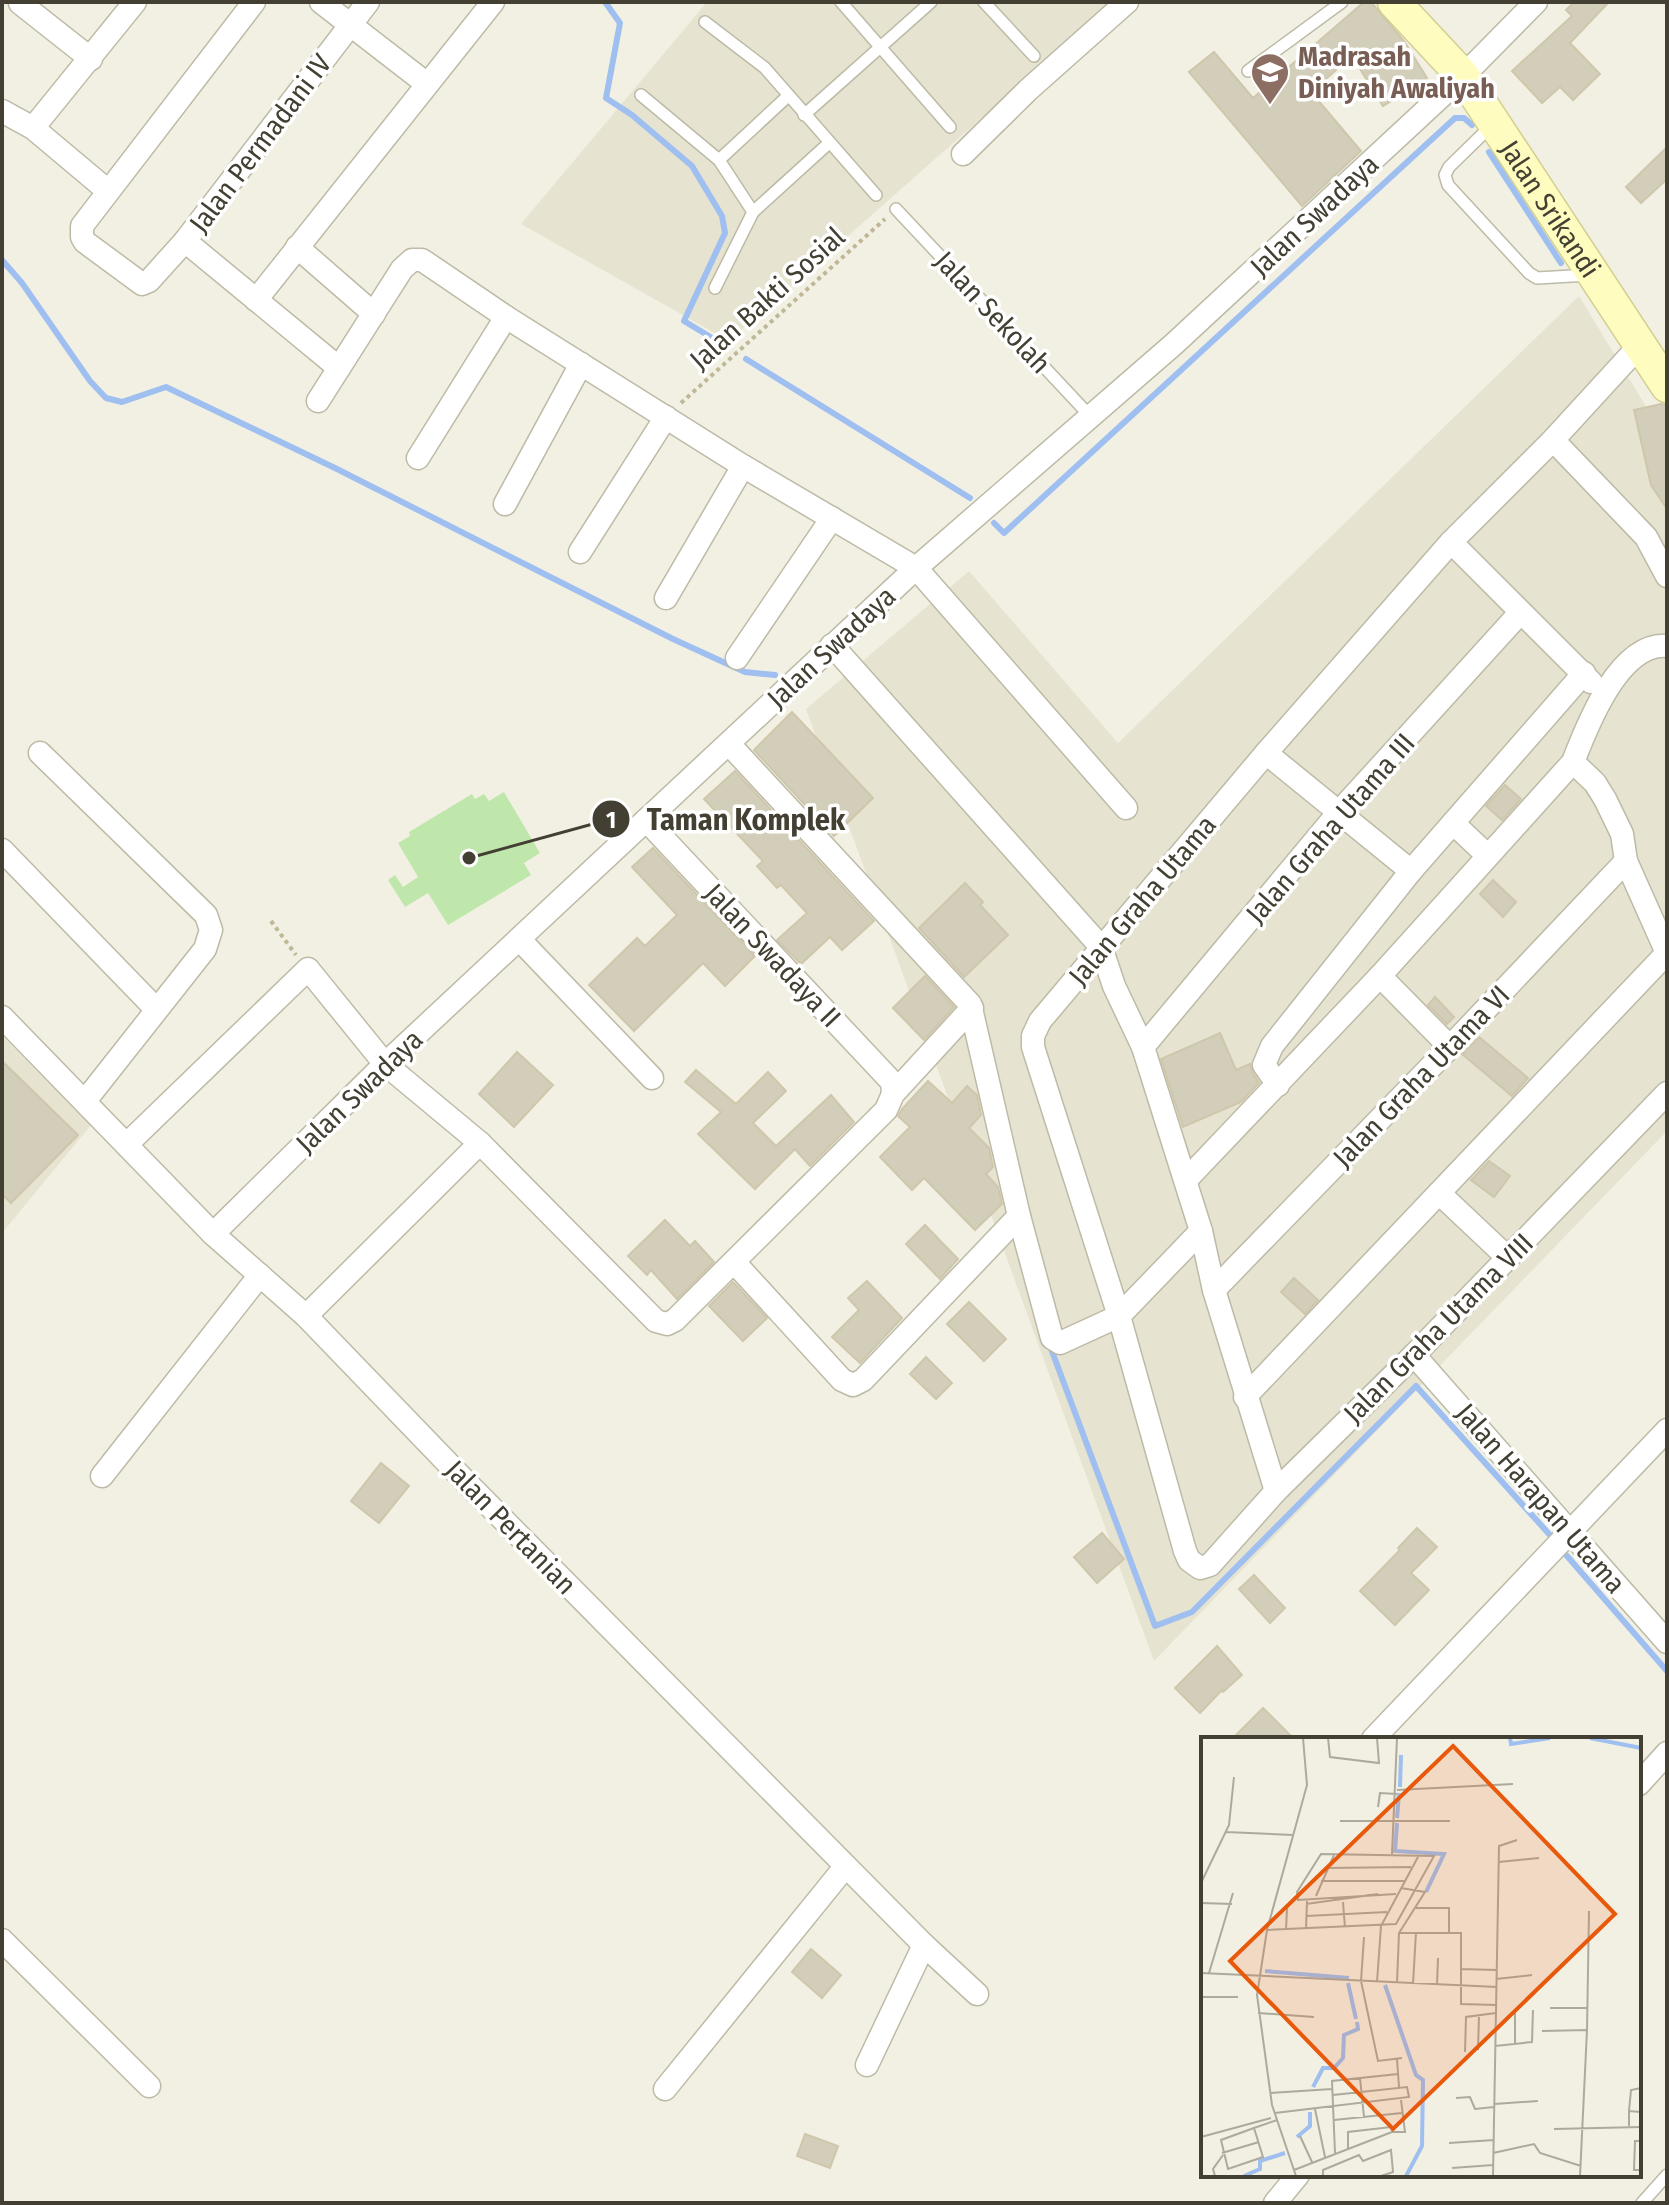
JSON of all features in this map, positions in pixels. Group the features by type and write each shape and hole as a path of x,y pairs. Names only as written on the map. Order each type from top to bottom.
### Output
{"main road":[{"name":"Jalan Srikandi","path":"1394,2 1463,76 1667,386"}],"street":[{"path":"20,2 91,59"},
{"path":"33,128 135,2"},
{"path":"2,111 33,128 108,191 254,2"},
{"path":"321,2 427,84"},
{"name":"Jalan Permadani IV","path":"108,191 82,226 82,237 142,284 149,281 185,241 368,2"},
{"path":"256,300 493,2"},
{"path":"963,154 1028,90 1127,2"},
{"name":"Jalan Swadaya","path":"213,1234 385,1064 832,645 1174,344 1463,76 1536,2"},
{"path":"185,241 339,368"},
{"path":"297,247 374,314"},
{"path":"318,401 402,269 412,260 422,260 506,317 743,466 916,568 1126,808"},
{"path":"418,458 506,317"},
{"name":"Jalan Graha Utama","path":"1210,1565 1194,1566 1185,1551 1119,1316 1033,1047 1033,1036 1040,1021 1101,947 1451,542 1553,440 1641,344"},
{"path":"505,504 581,364"},
{"path":"580,552 666,417"},
{"path":"1553,440 1646,537 1667,576"},
{"path":"666,598 743,466"},
{"path":"737,658 832,518"},
{"path":"1451,542 1603,695"},
{"name":"Jalan Graha Utama III","path":"1143,1047 1339,812 1520,613"},
{"path":"832,645 1101,947 1114,986 1143,1047 1186,1180 1214,1290 1276,1491"},
{"path":"1186,1180 1380,976 1573,762 1588,722 1603,695 1632,659 1656,647"},
{"path":"1278,1085 1264,1065 1267,1052 1411,871 1584,673"},
{"path":"729,744 972,1008 1019,1216 1052,1338 1067,1340 1119,1316 1201,1231"},
{"path":"40,753 209,920 211,930 205,949 85,1101"},
{"path":"1266,753 1411,871"},
{"path":"1245,1397 1667,953 1626,861 1622,834 1605,799 1595,783 1573,762"},
{"name":"Jalan Swadaya II","path":"646,820 892,1082 893,1094"},
{"path":"1453,823 1488,856"},
{"path":"2,850 156,1009"},
{"name":"Jalan Graha Utama VI","path":"1214,1290 1626,861"},
{"path":"519,939 652,1078"},
{"path":"127,1144 308,969 385,1064 480,1143 661,1324 675,1320 886,1110 893,1094 972,1008"},
{"path":"1380,976 1450,1047"},
{"path":"1310,998 1337,1021"},
{"name":"Jalan Pertanian","path":"2,1017 213,1234 306,1316 845,1867 977,1994"},
{"name":"Jalan Graha Utama VIII","path":"1210,1565 1276,1491 1414,1355 1667,1093"},
{"path":"306,1316 480,1143"},
{"path":"1439,1193 1508,1258"},
{"path":"734,1262 842,1380 853,1385 863,1380 1019,1216"},
{"path":"102,1476 260,1275"},
{"name":"Jalan Harapan Utama","path":"1414,1355 1667,1642"},
{"path":"1375,1737 1667,1430"},
{"path":"1641,1782 1667,1753"},
{"path":"665,2089 845,1867"},
{"path":"2,1940 149,2086"},
{"path":"867,2065 924,1945"},
{"path":"1275,2203 1296,2177"}],"lane":[{"path":"841,2 950,127"},
{"path":"804,115 931,2"},
{"path":"984,2 1034,56"},
{"path":"1248,71 1342,2"},
{"path":"705,22 765,68 876,195"},
{"path":"641,95 719,160 753,212"},
{"path":"719,160 788,96"},
{"path":"1495,123 1449,167 1445,175 1448,185 1537,278 1596,275"},
{"path":"715,288 753,212 829,143"},
{"name":"Jalan Sekolah","path":"896,209 1090,416"},
{"path":"1642,2203 1667,2175"}],"path":[{"name":"Jalan Bakti Sosial","path":"666,417 896,209"},
{"path":"271,921 308,969"}],"shaded area":[{"path":"707,2 1113,2 729,341 521,224"},
{"path":"1579,296 1667,441 1667,1131 1154,1661 806,709 969,571 1118,743"},
{"path":"2,1036 91,1125 2,1233"}],"green space":[{"path":"504,792 540,853 524,863 531,875 448,925 428,893 405,907 388,880 395,875 403,887 418,877 398,843 410,836 409,832 472,794 475,799 484,794 489,801"}],"building":[{"name":"Madrasah Diniyah Awaliyah","path":"1364,2 1371,2 1404,41 1427,78 1383,106 1352,56 1311,92 1361,151 1302,206 1189,72 1214,52 1253,98"},
{"path":"1574,2 1609,2 1570,43 1600,74 1573,100 1560,87 1542,103 1512,71 1572,16 1566,10"},
{"path":"1667,147 1667,179 1641,203 1626,187"},
{"path":"1667,405 1667,509 1651,485 1634,410"},
{"path":"792,712 873,798 834,836 754,750"},
{"path":"735,771 874,921 842,950 830,937 801,964 777,940 807,913 781,885 777,888 757,866 763,861 704,799"},
{"path":"1505,785 1521,799 1502,820 1486,806"},
{"path":"653,848 755,956 725,986 703,963 634,1031 589,985 637,938 645,946 677,915 632,867"},
{"path":"1493,880 1516,902 1503,917 1480,894"},
{"path":"965,883 983,902 980,905 1008,935 964,977 919,928"},
{"path":"925,976 954,1007 924,1040 893,1008"},
{"path":"1435,997 1454,1017 1447,1024 1428,1005"},
{"path":"1220,1033 1236,1070 1250,1064 1259,1083 1241,1102 1183,1127 1161,1059"},
{"path":"1479,1037 1528,1078 1512,1096 1462,1054"},
{"path":"517,1052 553,1085 514,1127 479,1094"},
{"path":"2,1061 78,1135 11,1203 2,1194"},
{"path":"696,1070 736,1104 768,1072 786,1091 753,1123 776,1146 831,1095 854,1122 810,1166 795,1149 755,1189 698,1134 721,1112 685,1082"},
{"path":"928,1081 952,1103 967,1086 977,1095 981,1115 969,1128 989,1148 993,1167 986,1174 998,1187 1002,1204 975,1230 924,1178 912,1190 880,1157 910,1127 898,1116"},
{"path":"1489,1161 1510,1176 1494,1197 1471,1180"},
{"path":"665,1220 690,1246 695,1241 714,1262 677,1299 651,1270 647,1275 628,1256"},
{"path":"925,1225 958,1259 940,1279 906,1244"},
{"path":"1294,1278 1318,1300 1305,1314 1281,1292"},
{"path":"867,1281 902,1318 860,1363 832,1337 859,1310 848,1298"},
{"path":"733,1282 767,1318 743,1341 709,1306"},
{"path":"969,1302 1006,1339 984,1361 947,1324"},
{"path":"926,1357 952,1383 936,1399 910,1374"},
{"path":"381,1463 409,1486 379,1523 351,1501"},
{"path":"1417,1528 1437,1547 1411,1573 1429,1590 1395,1625 1360,1591"},
{"path":"1102,1533 1124,1559 1097,1583 1074,1557"},
{"path":"1254,1575 1285,1608 1270,1623 1239,1589"},
{"path":"1217,1646 1242,1675 1200,1713 1175,1688"},
{"path":"1263,1708 1292,1737 1234,1737"},
{"path":"811,1949 841,1975 822,1998 792,1972"},
{"path":"805,2134 838,2146 830,2168 797,2156"}],"waterway":[{"path":"605,2 620,23 606,98 632,115 692,166 722,216 725,233 684,321 727,347"},
{"path":"994,523 1004,533 1455,118 1464,118 1472,125"},
{"path":"1489,152 1561,263"},
{"path":"2,260 22,283 90,381 106,398 122,402 166,387 335,468 673,639 745,672 775,675"},
{"path":"746,359 970,498"},
{"path":"1050,1346 1155,1626 1192,1612 1416,1386 1549,1534"},
{"path":"1567,1556 1667,1671"}],"place":[{"name":"Madrasah Diniyah Awaliyah","path":"1270,106"},
{"name":"Taman Komplek","path":"469,858"}]}
